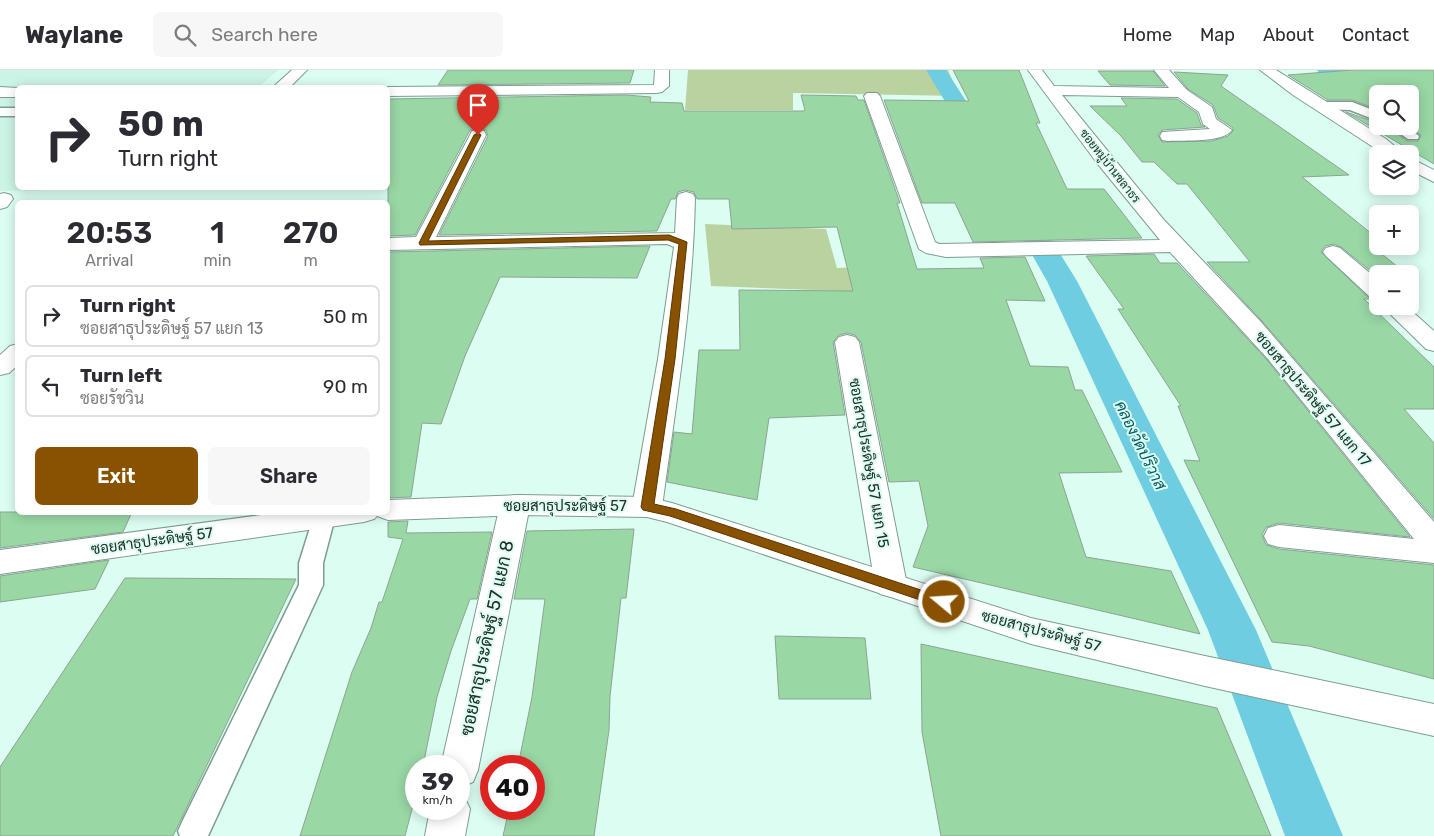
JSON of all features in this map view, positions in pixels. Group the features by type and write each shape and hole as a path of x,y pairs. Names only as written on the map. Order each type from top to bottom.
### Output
{"street":[{"path":"266,85 280,70"},
{"path":"283,85 300,70"},
{"path":"394,92 657,89 662,86 662,70"},
{"name":"ซอยหมู่บ้านชลาธร","path":"1036,70 1049,90 1119,180 1183,252"},
{"path":"1161,70 1182,93 1206,110 1209,121 1224,130 1220,133 1168,136"},
{"path":"1267,70 1382,145"},
{"path":"394,92 406,83 417,80 431,78 465,79 493,75"},
{"path":"1049,90 1182,93"},
{"path":"0,92 15,92"},
{"path":"872,96 926,245 933,249 946,251 1183,252"},
{"path":"423,243 478,135"},
{"path":"1419,168 1434,177"},
{"path":"647,507 670,359 686,198"},
{"path":"390,244 669,238 683,242"},
{"name":"ซอยสาธุประดิษฐ์ 57 แยก 17","path":"1183,252 1253,327 1434,542"},
{"path":"1334,252 1369,284"},
{"path":"1403,315 1434,344"},
{"name":"ซอยสาธุประดิษฐ์ 57 แยก 15","path":"847,342 891,585"},
{"path":"0,368 15,354"},
{"name":"ซอยสาธุประดิษฐ์ 57","path":"390,510 515,505 647,507 672,512 1032,631 1204,672 1434,720"},
{"name":"ซอยสาธุประดิษฐ์ 57 แยก 8","path":"462,755 515,505"},
{"name":"ซอยสาธุประดิษฐ์ 57","path":"0,562 344,515"},
{"path":"1279,536 1434,552"},
{"path":"445,836 448,820"}],"lane":[{"path":"1322,106 1352,106 1369,113"},
{"path":"0,112 15,112"},
{"path":"194,832 311,586 311,563 324,518"}],"shaded area":[{"path":"0,70 278,70 261,85 15,85 15,88 0,88"},
{"path":"0,95 15,95 15,190 48,190 0,191"}],"green space":[{"path":"688,70 948,70 959,96 793,93 793,110 685,110"},
{"path":"705,224 826,229 837,268 916,265 919,294 711,286"}],"building":[{"path":"448,70 634,70 630,83 438,85"},
{"path":"953,70 1019,70 1040,123 1036,123 1067,189 1104,189 1142,238 973,242 955,203 922,203 884,100 969,101"},
{"path":"1352,70 1434,70 1434,164 1419,155 1419,145 1402,145 1385,135 1399,135 1407,141 1418,141 1421,135 1419,134 1419,85 1369,85 1369,106 1353,100 1328,100 1288,75"},
{"path":"1098,71 1153,71 1165,86 1110,85"},
{"path":"1174,72 1228,75 1221,86 1349,175 1302,177 1369,232 1369,255 1383,255 1396,265 1369,265 1369,270 1341,247 1334,244 1325,246 1321,252 1369,298 1364,299 1369,304 1369,315 1380,315 1434,367 1434,409 1404,409 1434,443 1434,519 1262,321 1207,262 1250,262 1187,184 1177,184 1154,162 1142,162 1121,136 1090,106 1127,106 1121,98 1177,99 1197,113 1201,125 1205,127 1162,130 1158,135 1162,142 1212,141 1228,136 1233,131 1233,128 1218,118 1213,105 1188,89"},
{"path":"626,95 651,97 650,102 682,103 684,111 803,111 805,110 801,95 856,96 858,100 864,100 900,203 897,203 917,269 984,268 980,258 1025,257 1045,301 1006,300 1030,366 1068,367 1075,390 1082,390 1122,472 1059,473 1086,557 1171,571 1200,634 913,567 928,526 919,481 889,482 861,342 855,335 847,333 839,335 833,342 845,415 769,418 757,500 667,482 674,432 692,434 699,350 740,350 739,290 853,291 837,227 732,229 729,199 697,199 694,192 685,190 678,192 675,199 671,199 657,231 439,235 488,136 486,130 478,128 470,130 415,235 390,236 390,200 388,200 388,190 390,190 390,99"},
{"path":"1346,112 1369,120 1369,126"},
{"path":"650,246 637,278 500,277 465,356 441,424 422,423 411,497 390,498 390,252"},
{"path":"1154,254 1160,263 1177,263 1267,360 1410,537 1279,523 1266,527 1262,535 1266,545 1279,549 1434,565 1434,679 1309,646 1272,642 1184,460 1200,461 1178,406 1181,406 1118,309 1124,309 1086,256"},
{"path":"0,512 15,512 15,515 131,515 123,532 0,548"},
{"path":"408,521 406,533 492,532 477,599 470,599 451,651 437,697 425,755 405,755 405,820 409,820 405,836 300,836 352,672 371,628 379,602 382,602 403,539 388,537 388,522"},
{"path":"634,529 626,598 621,598 610,696 609,730 594,836 503,836 507,820 545,820 545,755 520,755 532,697 545,599 514,599 527,531"},
{"path":"109,560 95,589 0,602 0,576"},
{"path":"125,578 296,579 173,836 0,836 0,767"},
{"path":"775,636 865,638 871,699 779,699"},
{"path":"921,644 1217,708 1271,836 941,836 922,732"}],"waterway":[{"name":"คลองวัดปริวาส","path":"936,70 983,146"},
{"path":"1327,70 1369,94"},
{"name":"คลองวัดปริวาส","path":"1011,195 1062,281 1232,630 1314,836"}],"route":[{"path":"478,135 423,243 669,238 683,242 684,250 670,359 647,507 672,512 944,602"}]}
